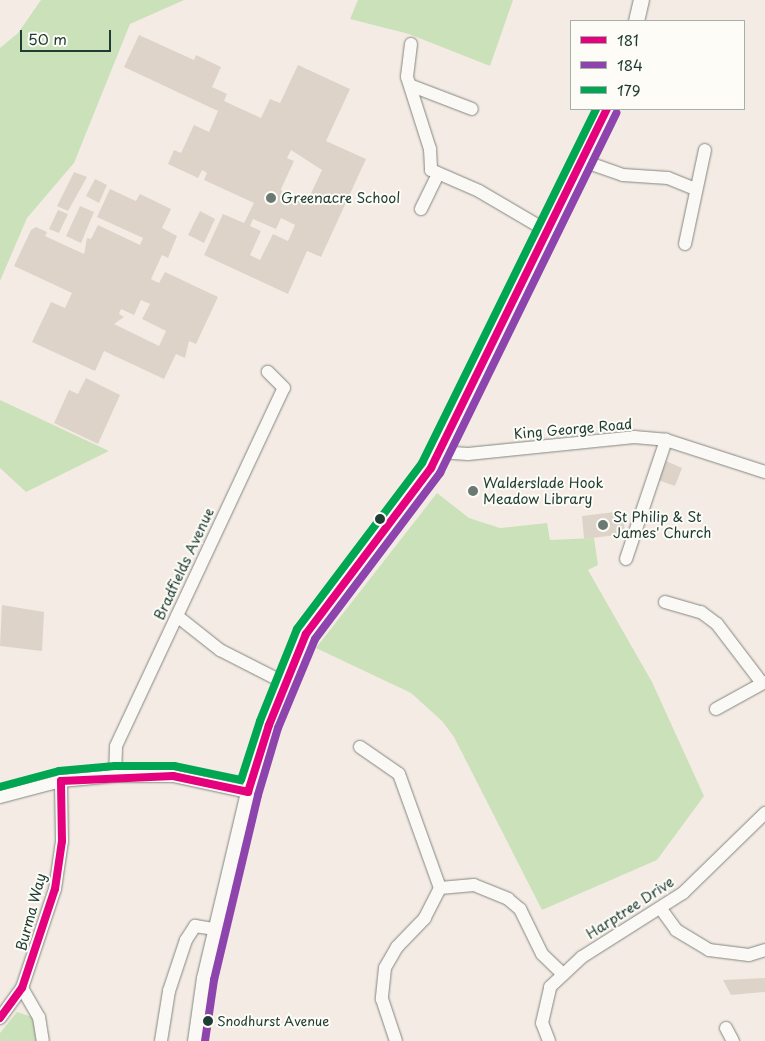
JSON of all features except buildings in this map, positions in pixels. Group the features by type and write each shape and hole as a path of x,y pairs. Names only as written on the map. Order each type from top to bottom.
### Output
{"street":[{"path":"636,20 641,0"},
{"path":"411,44 407,77 412,86 417,117 430,149 428,163 438,174 549,232"},
{"path":"412,86 472,109"},
{"path":"195,1041 215,929 248,792 285,684 306,634 322,608 404,508 439,452 549,232 607,110"},
{"path":"685,244 695,189 703,172 705,150"},
{"path":"583,162 623,175 668,178 695,189"},
{"path":"421,210 438,174"},
{"name":"Bradfields Avenue","path":"115,776 116,746 284,388 268,372"},
{"name":"King George Road","path":"439,452 468,454 634,437 666,440 765,472"},
{"path":"626,559 666,440"},
{"path":"665,602 701,612 717,624 764,683 716,709"},
{"path":"177,616 220,650 285,684"},
{"path":"360,747 399,774 440,888 425,918 398,947 385,968 382,999 396,1041"},
{"path":"0,797 61,781 115,776 173,776 248,792"},
{"name":"Burma Way","path":"0,1018 22,988 55,889 62,841 61,781"},
{"name":"Harptree Drive","path":"549,1041 542,1023 543,1008 550,987 590,952 661,909 683,893 765,813"},
{"path":"440,888 474,885 508,899 520,909 542,954 563,974"},
{"path":"661,909 676,930 709,950 750,955 765,950"},
{"path":"161,1041 169,991 186,940 196,926 215,929"},
{"path":"22,988 39,1017 42,1041"},
{"path":"726,1028 733,1041"}],"green space":[{"path":"41,0 184,0 130,24 74,163 27,218 0,281 0,48 18,33"},
{"path":"358,0 513,0 490,66 409,34 350,19"},
{"path":"0,400 109,451 26,492 0,468"},
{"path":"437,493 469,518 500,528 547,523 550,540 594,538 598,565 588,570 652,682 704,796 657,860 542,910 454,737 442,721 411,693 316,648"},
{"path":"17,1012 32,1017 38,1041 0,1041 0,1033"}],"transit line":[{"name":"179","path":"0,787 59,771 115,766 174,766 241,780 260,721 297,629 422,463 596,110"},
{"name":"181","path":"0,1018 22,988 55,889 62,841 61,781 173,776 248,792 269,725 306,634 431,468 607,110"},
{"name":"184","path":"205,1041 214,980 258,795 278,728 315,639 440,473 616,113"}],"place":[{"name":"Greenacre School","path":"271,198"},
{"name":"Walderslade Hook Meadow Library","path":"473,491"},
{"name":"St Philip & St James' Church","path":"603,525"},
{"name":"Snodhurst Avenue","path":"208,1021"}]}
